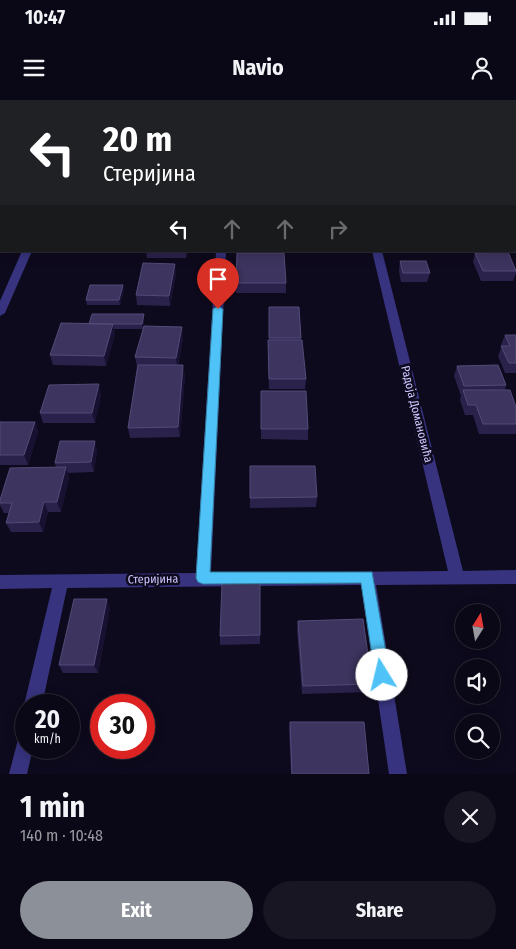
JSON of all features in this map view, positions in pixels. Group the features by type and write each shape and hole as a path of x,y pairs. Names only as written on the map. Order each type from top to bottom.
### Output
{"street":[{"path":"0,313 27,252"},
{"path":"203,578 221,252"},
{"name":"Радоја Домановића","path":"377,252 457,576"},
{"path":"367,577 398,774"},
{"name":"Стеријина","path":"0,582 203,578 516,577"},
{"path":"35,694 61,580"},
{"path":"18,774 21,759"}],"building":[{"path":"508,252 516,271 483,271 475,253"},
{"path":"237,253 284,253 286,283 236,283"},
{"path":"400,261 426,261 430,273 403,273"},
{"path":"143,263 175,264 169,296 136,295"},
{"path":"90,285 123,285 119,300 86,300"},
{"path":"269,307 299,307 301,338 269,338"},
{"path":"92,314 144,314 142,324 89,324"},
{"path":"61,323 113,324 104,356 50,355"},
{"path":"144,326 182,327 176,358 135,357"},
{"path":"505,335 516,335 516,363 509,363 501,346 510,346"},
{"path":"268,340 302,340 306,379 269,379"},
{"path":"138,365 183,365 178,427 128,428"},
{"path":"498,365 506,385 464,386 457,366"},
{"path":"99,384 92,413 40,413 49,385"},
{"path":"463,390 510,390 516,407 516,424 483,424 476,405 468,405"},
{"path":"261,391 306,391 308,429 261,429"},
{"path":"0,422 35,422 24,455 0,455"},
{"path":"60,441 95,441 91,462 55,463"},
{"path":"250,466 315,466 317,497 250,498"},
{"path":"66,467 57,502 44,502 39,522 6,523 12,503 0,503 0,500 10,468"},
{"path":"260,583 260,635 220,636 222,584"},
{"path":"74,599 107,599 94,665 59,665"},
{"path":"363,619 372,684 303,686 298,621"},
{"path":"290,722 364,722 369,774 292,774"}],"route":[{"path":"218,309 203,578 367,577 382,675"}]}
